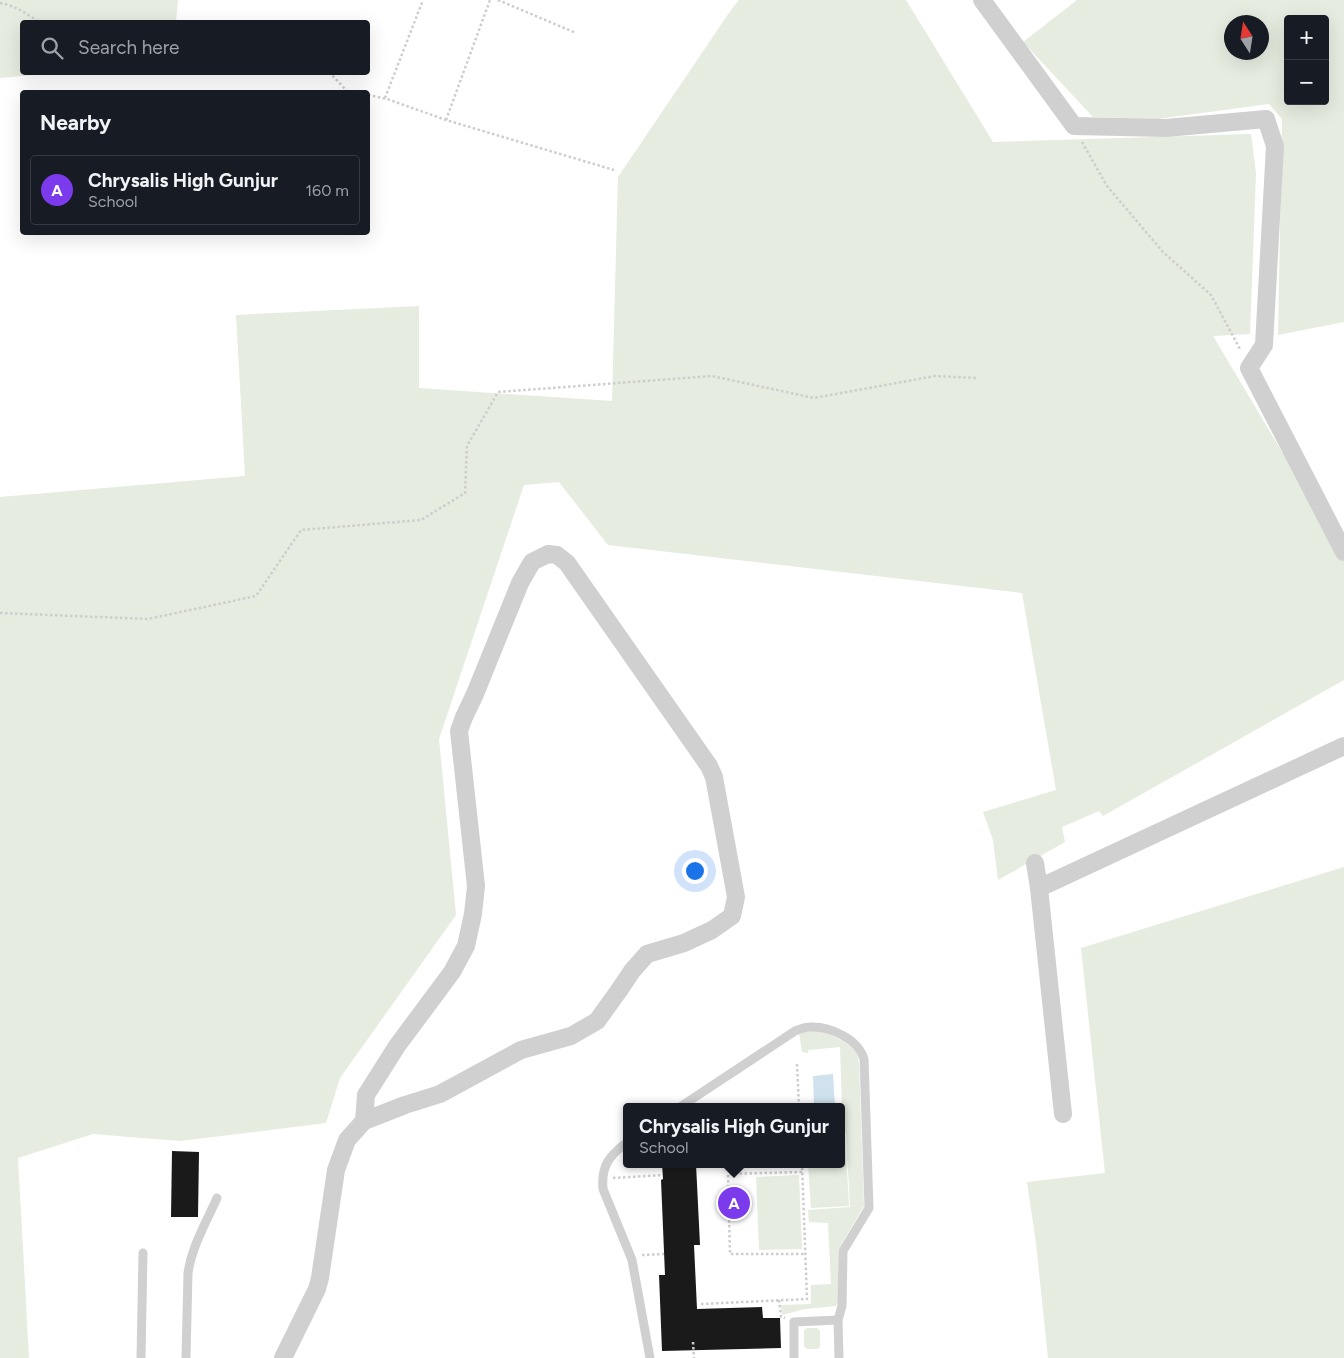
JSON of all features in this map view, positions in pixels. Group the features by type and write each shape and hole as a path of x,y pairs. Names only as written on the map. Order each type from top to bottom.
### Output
{"street":[{"path":"982,0 1074,126 1166,128 1266,119 1275,146 1264,345 1250,368 1344,552"},
{"path":"283,1358 317,1289 336,1170 348,1140 364,1121 440,1094 521,1050 571,1036 597,1020 632,970 648,954 712,930 732,916 736,897 714,777 709,766 567,563 557,555 548,554 532,562 520,582 459,731 476,886 473,914 466,946 452,972 398,1046 366,1095 364,1121"},
{"path":"1039,888 1344,746"},
{"path":"1034,863 1039,888 1063,1114"}],"lane":[{"path":"686,1103 795,1031 808,1027 821,1027 834,1031 858,1047 864,1059 869,1208 843,1252 842,1306 838,1320 839,1358"},
{"path":"623,1146 608,1159 604,1167 602,1178 603,1190 630,1256 650,1358"},
{"path":"186,1358 188,1273 190,1262 194,1248 218,1198"},
{"path":"141,1358 144,1253"},
{"path":"794,1358 794,1322 838,1320"}],"path":[{"path":"385,98 423,0"},
{"path":"446,120 490,0"},
{"path":"498,0 576,33"},
{"path":"0,3 5,3 25,12 36,20"},
{"path":"332,75 346,90"},
{"path":"370,95 385,98 446,120 614,170"},
{"path":"1074,126 1107,186 1163,252 1211,295 1250,368"},
{"path":"0,612 148,619 256,596 302,530 420,520 465,493 466,446 498,392 712,376 814,398 935,376 976,378"},
{"path":"798,1064 799,1103"},
{"path":"701,1304 807,1299 802,1168"},
{"path":"802,1172 728,1174 730,1254 805,1254"},
{"path":"602,1178 662,1175"},
{"path":"630,1256 664,1254"},
{"path":"779,1300 781,1316 794,1322"},
{"path":"693,1342 694,1358"}],"shaded area":[{"path":"0,0 178,0 176,20 20,20 20,75 34,75 0,78"},
{"path":"739,0 906,0 993,142 1251,134 1256,173 1250,334 1213,336 1344,556 1344,680 1103,816 1099,811 1062,827 1065,842 998,880 993,840 983,812 1056,790 1022,593 608,545 559,482 524,485 439,739 456,915 340,1078 326,1123 180,1141 93,1134 18,1158 29,1358 0,1358 0,497 245,476 236,315 419,306 419,388 612,401 618,177"},
{"path":"1077,0 1344,0 1344,322 1278,335 1282,119 1269,104 1157,119 1093,117 1023,42"},
{"path":"1344,867 1344,1358 1048,1358 1036,1243 1027,1182 1105,1173 1081,948"},
{"path":"813,1031 825,1033 850,1046 858,1057 864,1206 838,1250 838,1303 836,1306 805,1309 782,1315 781,1305 811,1304 811,1285 831,1284 828,1223 809,1222 808,1210 850,1207 845,1103 842,1103 840,1047 808,1050 808,1053 802,1052 799,1033"},
{"path":"845,1135 849,1206 811,1208 808,1168 845,1168"},
{"path":"799,1175 802,1249 759,1250 756,1177"},
{"path":"807,1328 817,1328 820,1331 820,1346 818,1349 807,1349 804,1346 804,1330"}],"water":[{"path":"833,1074 835,1103 814,1103 813,1076"}],"building":[{"path":"172,1151 199,1152 198,1217 171,1217"},
{"path":"662,1168 696,1168 700,1245 694,1245 697,1309 762,1307 763,1318 780,1318 781,1348 662,1351 659,1275 665,1275 661,1180 663,1179"}],"place":[{"name":"Chrysalis High Gunjur","path":"734,1203"}]}
